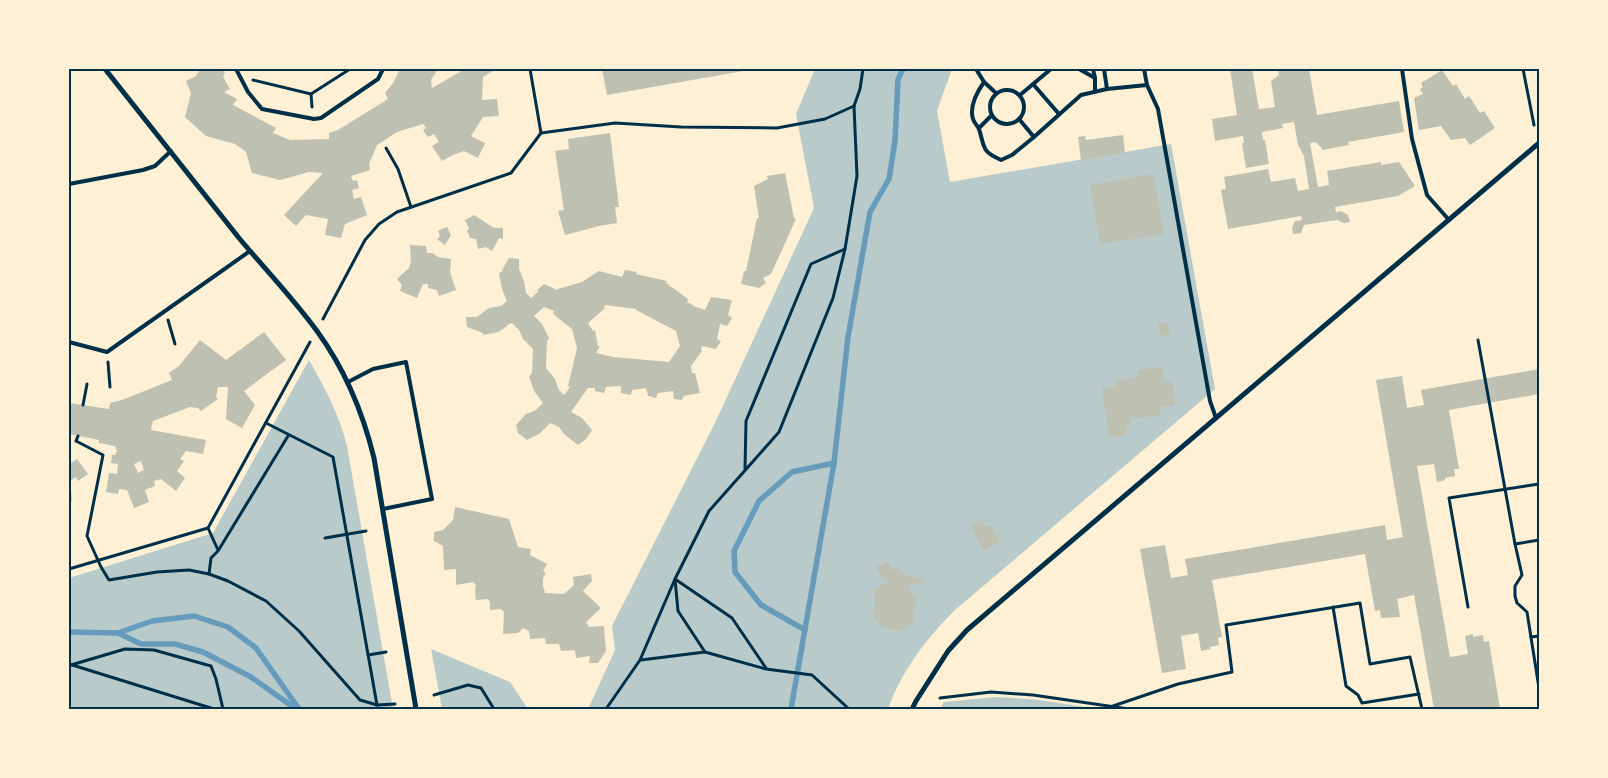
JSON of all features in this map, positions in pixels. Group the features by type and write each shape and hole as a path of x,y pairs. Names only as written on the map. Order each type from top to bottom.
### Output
{"street":[{"path":"105,69 250,251 316,330 348,382 370,439 416,709"},
{"path":"912,709 948,651 967,630 1539,144"}],"lane":[{"path":"236,69 248,92 262,109 314,119 321,118 378,79 383,69"},
{"path":"976,69 984,82 996,93"},
{"path":"1020,95 1051,69"},
{"path":"1079,69 1095,78"},
{"path":"1093,69 1095,91"},
{"path":"1104,69 1107,89"},
{"path":"1144,69 1147,85 1158,109 1210,401 1216,418"},
{"path":"1402,69 1412,139 1427,195 1449,220"},
{"path":"984,82 974,100 973,120 979,128 982,142 988,154 1001,160 1012,155 1081,95 1107,89 1147,85"},
{"path":"1033,84 1059,114"},
{"path":"1006,89 1020,95 1024,104 1022,115 1019,119 1010,124 1005,124 992,115 990,111 991,101 996,93 1006,89"},
{"path":"979,128 992,115"},
{"path":"1019,119 1034,137"},
{"path":"69,184 143,170 154,166 171,151"},
{"path":"69,342 107,352 250,251"},
{"path":"348,382 373,369 406,362 432,499 383,509"}],"path":[{"path":"240,76 311,94 350,69"},
{"path":"530,69 541,134"},
{"path":"606,709 640,660 675,579 709,511 779,432 833,298 845,249 857,176 854,106 860,89 863,69"},
{"path":"1524,69 1534,125"},
{"path":"311,94 314,119"},
{"path":"322,319 365,240 379,224 410,207 511,173 541,134 615,123 681,127 777,128 825,119 854,106"},
{"path":"386,148 398,169 410,207"},
{"path":"745,470 746,421 812,264 845,249"},
{"path":"165,310 175,344"},
{"path":"1478,340 1522,575 1515,586 1514,596 1527,612 1539,688"},
{"path":"69,569 208,528 308,347"},
{"path":"107,352 110,388"},
{"path":"83,405 87,384"},
{"path":"266,423 288,436 333,457 377,706"},
{"path":"78,436 76,441 103,455 87,536 110,580 173,570 189,570 209,574 228,581 266,601 299,631 360,700 377,706 395,704"},
{"path":"209,574 211,558 218,551 288,436"},
{"path":"1468,607 1450,498 1539,484"},
{"path":"208,528 218,551"},
{"path":"325,538 366,531"},
{"path":"1515,544 1539,540"},
{"path":"675,579 678,611 705,652"},
{"path":"675,579 732,618 766,669"},
{"path":"1113,706 1178,684 1232,672 1226,625 1360,603 1370,664 1410,658 1422,709"},
{"path":"1333,607 1346,686 1358,695 1362,703 1419,694"},
{"path":"1531,637 1539,636"},
{"path":"70,665 125,649 154,650 211,666 223,709"},
{"path":"368,655 386,652"},
{"path":"640,660 705,652 766,669 812,675 849,709"},
{"path":"70,665 214,709"},
{"path":"434,695 468,684 481,688 494,709"},
{"path":"940,698 991,692 1034,695 1128,709"}],"shaded area":[{"path":"815,69 952,69 937,111 950,182 1171,144 1215,389 955,610 934,632 916,656 900,681 888,709 567,709 589,707 615,650 612,626 715,423 814,208 796,114"},
{"path":"309,360 331,402 347,446 393,709 69,709 69,578 213,533"},
{"path":"431,649 510,682 528,709 442,709"},
{"path":"996,697 1046,701 1095,709 940,709 944,702"}],"building":[{"path":"200,69 219,69 225,72 223,77 230,89 224,92 237,99 233,105 276,128 273,133 290,140 329,139 329,133 338,130 388,99 385,93 400,69 438,69 431,80 432,88 465,69 496,69 483,77 482,100 497,99 499,116 483,117 471,136 485,143 478,158 464,151 442,161 432,146 439,142 434,134 428,137 423,130 426,128 423,124 397,132 377,145 369,164 370,170 351,176 353,181 357,180 359,188 352,190 354,199 361,197 367,215 345,224 341,238 325,235 328,219 306,215 296,226 284,215 323,173 309,172 280,180 252,173 246,152 235,144 206,136 185,117 191,93 186,81 196,76"},
{"path":"602,69 749,69 749,70 607,95"},
{"path":"1230,69 1252,69 1259,109 1275,107 1271,81 1279,75 1278,69 1309,69 1317,115 1399,101 1404,132 1348,142 1349,145 1323,150 1316,142 1310,143 1318,187 1329,185 1327,171 1381,162 1381,165 1399,162 1415,186 1398,196 1335,207 1336,212 1341,211 1348,215 1350,222 1344,223 1337,220 1304,225 1301,233 1293,234 1292,228 1295,221 1302,220 1301,216 1228,229 1221,190 1226,189 1224,177 1268,169 1271,182 1295,178 1298,191 1309,189 1304,156 1298,145 1294,122 1282,124 1283,128 1262,132 1269,164 1246,168 1242,143 1244,143 1243,136 1215,141 1212,119 1237,115"},
{"path":"1442,70 1453,86 1456,84 1465,99 1469,96 1480,113 1484,111 1495,128 1470,145 1465,138 1451,140 1441,126 1419,130 1414,98 1423,94 1420,89 1423,87 1421,83"},
{"path":"610,133 619,207 615,207 617,223 565,235 558,211 564,210 555,151 569,149 568,139"},
{"path":"1123,135 1125,153 1081,160 1078,137 1085,136 1086,140"},
{"path":"785,173 794,218 796,219 771,274 763,278 766,283 759,288 741,284 744,271 746,271 757,218 759,218 754,186 768,179 767,176"},
{"path":"1153,174 1164,234 1100,244 1090,185"},
{"path":"474,215 494,228 503,228 503,239 499,238 492,251 486,247 478,249 476,239 470,238 465,220"},
{"path":"447,227 451,235 445,245 437,239 440,236 438,231"},
{"path":"410,245 426,246 427,253 451,259 450,272 456,290 439,296 437,290 428,288 428,284 423,284 417,298 400,291 402,285 397,279 409,268 411,261"},
{"path":"509,258 519,259 519,269 526,293 531,298 544,284 557,290 582,282 599,271 622,277 625,270 637,272 636,274 667,281 666,283 688,299 687,302 705,310 711,297 732,300 728,315 732,318 727,326 720,324 717,339 721,341 716,349 702,346 702,351 691,366 692,373 695,373 700,393 684,396 682,400 674,399 673,391 658,393 656,398 648,396 646,388 632,390 631,395 621,393 621,386 606,387 604,393 595,391 595,388 588,388 571,412 582,418 592,430 586,439 578,445 565,435 559,427 550,423 539,434 527,440 518,433 516,425 526,414 536,410 543,403 534,391 529,376 532,373 533,349 512,323 498,332 483,335 483,333 467,327 466,317 477,317 489,308 501,306 507,301 502,289 499,273","holes":["605,305 636,309 676,331 680,346 669,362 613,357 596,353 600,346 598,346 595,330 593,331 588,323 604,309","544,307 554,311 553,314 572,329 577,348 568,386 570,387 564,395 546,368 547,341 549,338 542,324 534,316"]},
{"path":"1168,322 1170,334 1161,336 1158,324"},
{"path":"264,332 286,360 244,391 255,405 242,428 226,419 228,387 218,387 216,397 218,399 201,411 198,408 190,407 153,421 151,430 206,440 203,454 186,451 180,459 184,461 177,471 185,478 176,491 161,479 154,481 155,486 145,490 149,502 134,508 127,490 119,489 118,494 106,492 109,473 117,474 118,464 111,463 112,455 115,455 117,451 115,446 99,443 99,440 69,434 69,403 109,409 110,403 172,380 169,373 179,366 200,340 226,360","holes":["141,461 144,470 138,473 134,464"]},
{"path":"1162,367 1164,382 1172,381 1175,405 1160,407 1161,415 1130,419 1131,425 1125,426 1126,435 1109,438 1102,388 1116,386 1115,381 1139,377 1138,370"},
{"path":"1539,369 1539,394 1449,410 1459,469 1454,469 1455,476 1437,482 1434,464 1417,466 1450,657 1468,654 1465,636 1473,634 1473,637 1483,635 1484,642 1489,641 1500,709 1434,709 1414,595 1397,599 1400,617 1381,618 1380,610 1375,611 1365,554 1212,580 1222,637 1218,638 1219,645 1201,651 1198,633 1181,636 1186,669 1162,673 1140,549 1165,545 1171,578 1188,575 1185,559 1385,525 1387,540 1403,537 1376,380 1402,376 1407,408 1424,405 1421,390"},
{"path":"77,459 88,474 78,481 76,477 70,481 72,501 69,501 69,460 71,463"},
{"path":"455,507 509,519 518,547 531,549 530,555 547,564 543,571 546,573 543,578 545,593 564,594 574,585 573,577 591,574 592,581 583,591 601,608 586,622 589,627 604,626 606,651 598,663 589,663 590,656 576,658 575,650 561,651 559,644 546,644 545,638 530,639 529,631 523,628 518,633 503,634 504,612 501,609 490,610 488,599 476,600 476,585 473,582 456,585 456,569 444,570 443,546 434,541 434,532 443,530 453,520"},
{"path":"982,520 985,527 990,524 1000,542 983,551 971,526"},
{"path":"888,562 893,571 897,567 908,576 923,577 925,583 908,585 910,591 917,599 913,613 914,623 900,631 882,627 873,616 875,606 874,590 884,584 890,584 881,576 876,567"}],"waterway":[{"path":"791,709 834,463 848,337 870,212 889,179 895,141 898,79 903,69"},
{"path":"805,630 761,605 735,572 734,551 759,501 792,472 834,463"},
{"path":"69,632 118,633 152,621 194,616 228,627 256,648 299,709"},
{"path":"118,633 141,644 175,644 203,652 251,677 296,709"}]}
